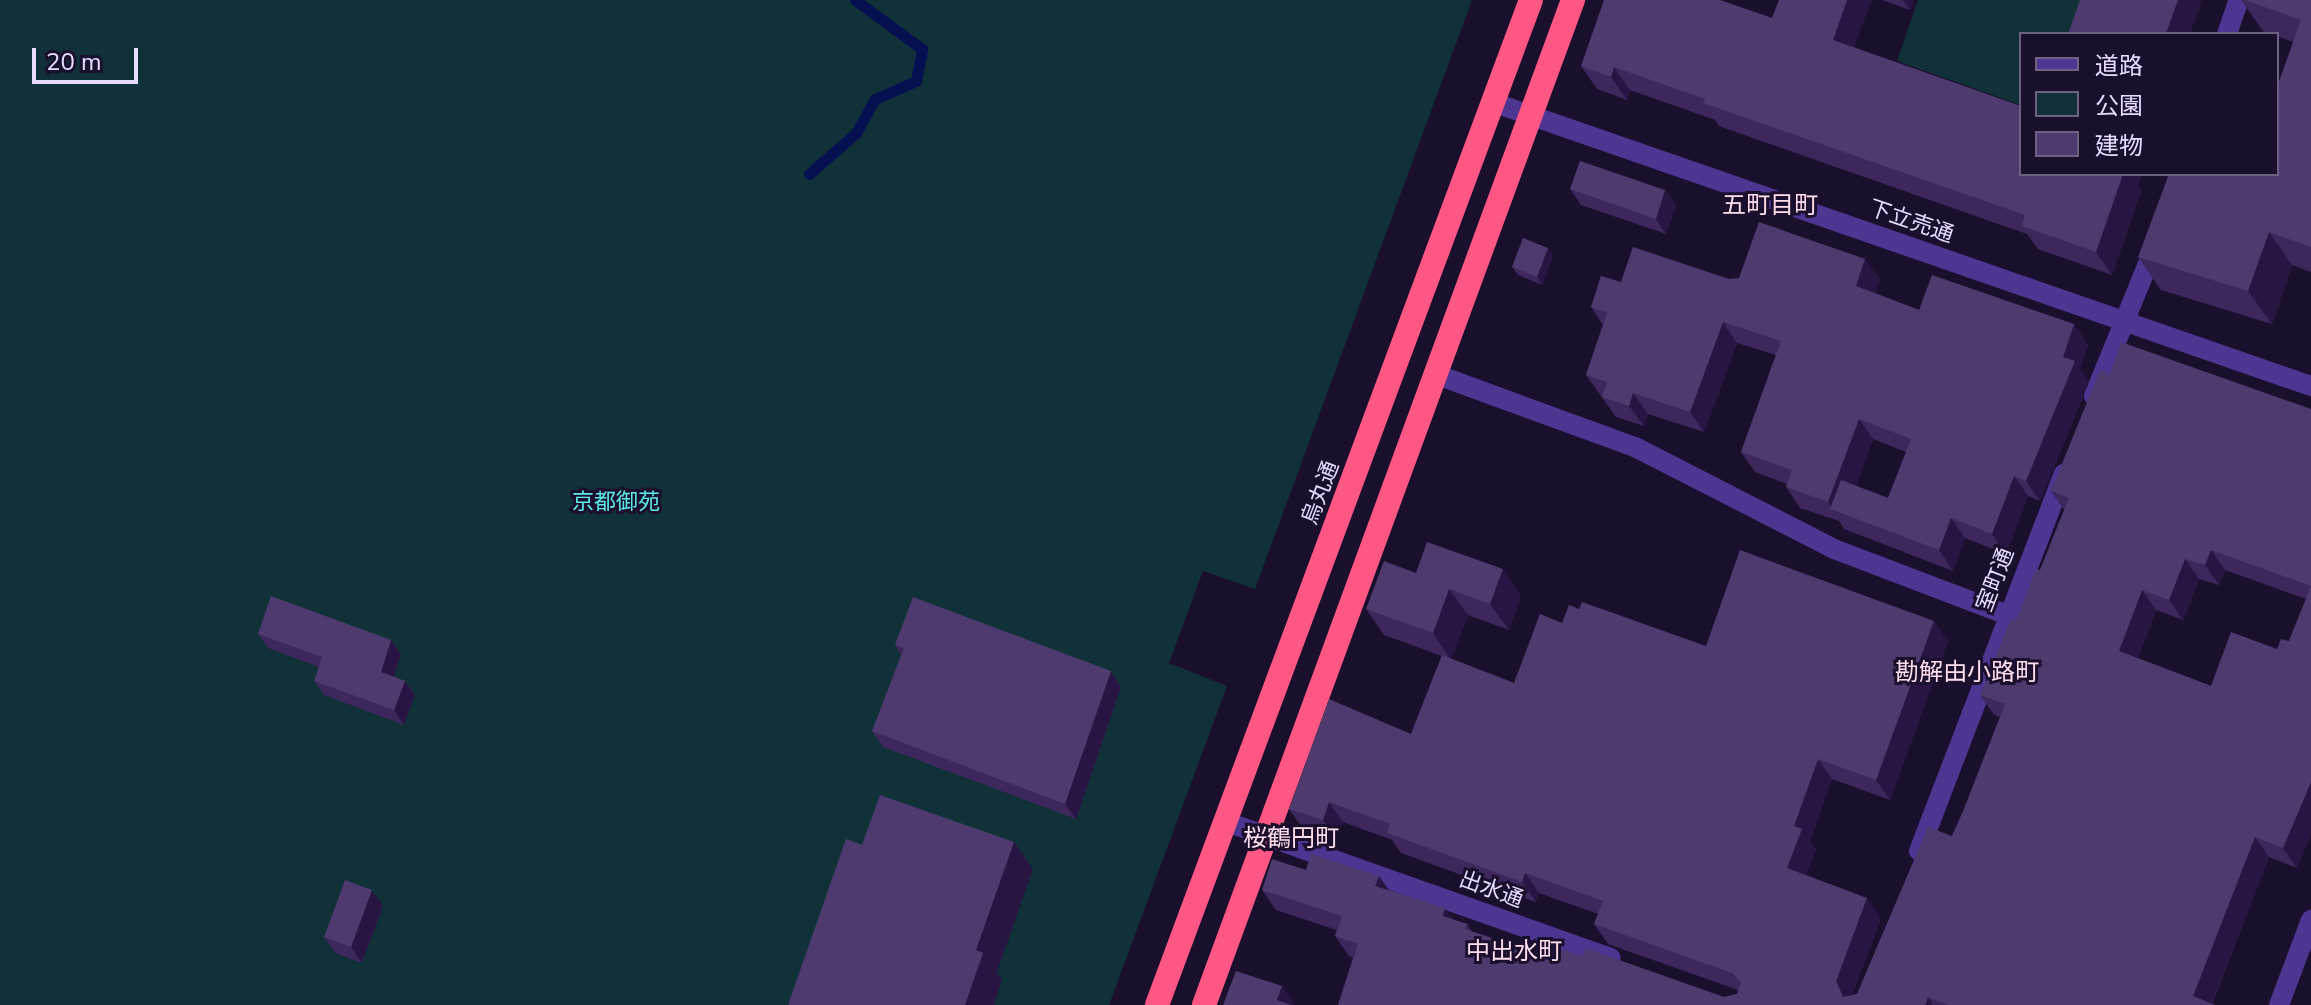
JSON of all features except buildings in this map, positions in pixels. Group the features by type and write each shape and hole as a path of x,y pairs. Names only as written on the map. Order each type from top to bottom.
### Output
{"highway":[{"name":"烏丸通","path":"1157,1005 1531,0"},
{"path":"1204,1005 1573,0"}],"street":[{"path":"2228,32 2239,0"},
{"name":"下立売通","path":"1495,103 2311,386"},
{"path":"2087,416 2161,228"},
{"path":"1435,374 1635,447 1834,549 2008,615"},
{"name":"室町通","path":"1911,875 2070,459"},
{"name":"出水通","path":"1224,821 1636,968"},
{"path":"2279,1005 2311,920"}],"green space":[{"name":"京都御苑","path":"0,0 1472,0 1255,589 1203,571 1169,663 1227,686 1109,1005 0,1005"},
{"path":"1918,0 2081,0 2070,32 2019,32 2019,104 1897,61"}],"waterway":[{"path":"809,174 856,133 875,99 916,81 922,49 855,0"}],"district":[{"name":"五町目町","path":"1770,206"},
{"name":"勘解由小路町","path":"1967,673"},
{"name":"桜鶴円町","path":"1291,839"},
{"name":"中出水町","path":"1514,952"}]}
